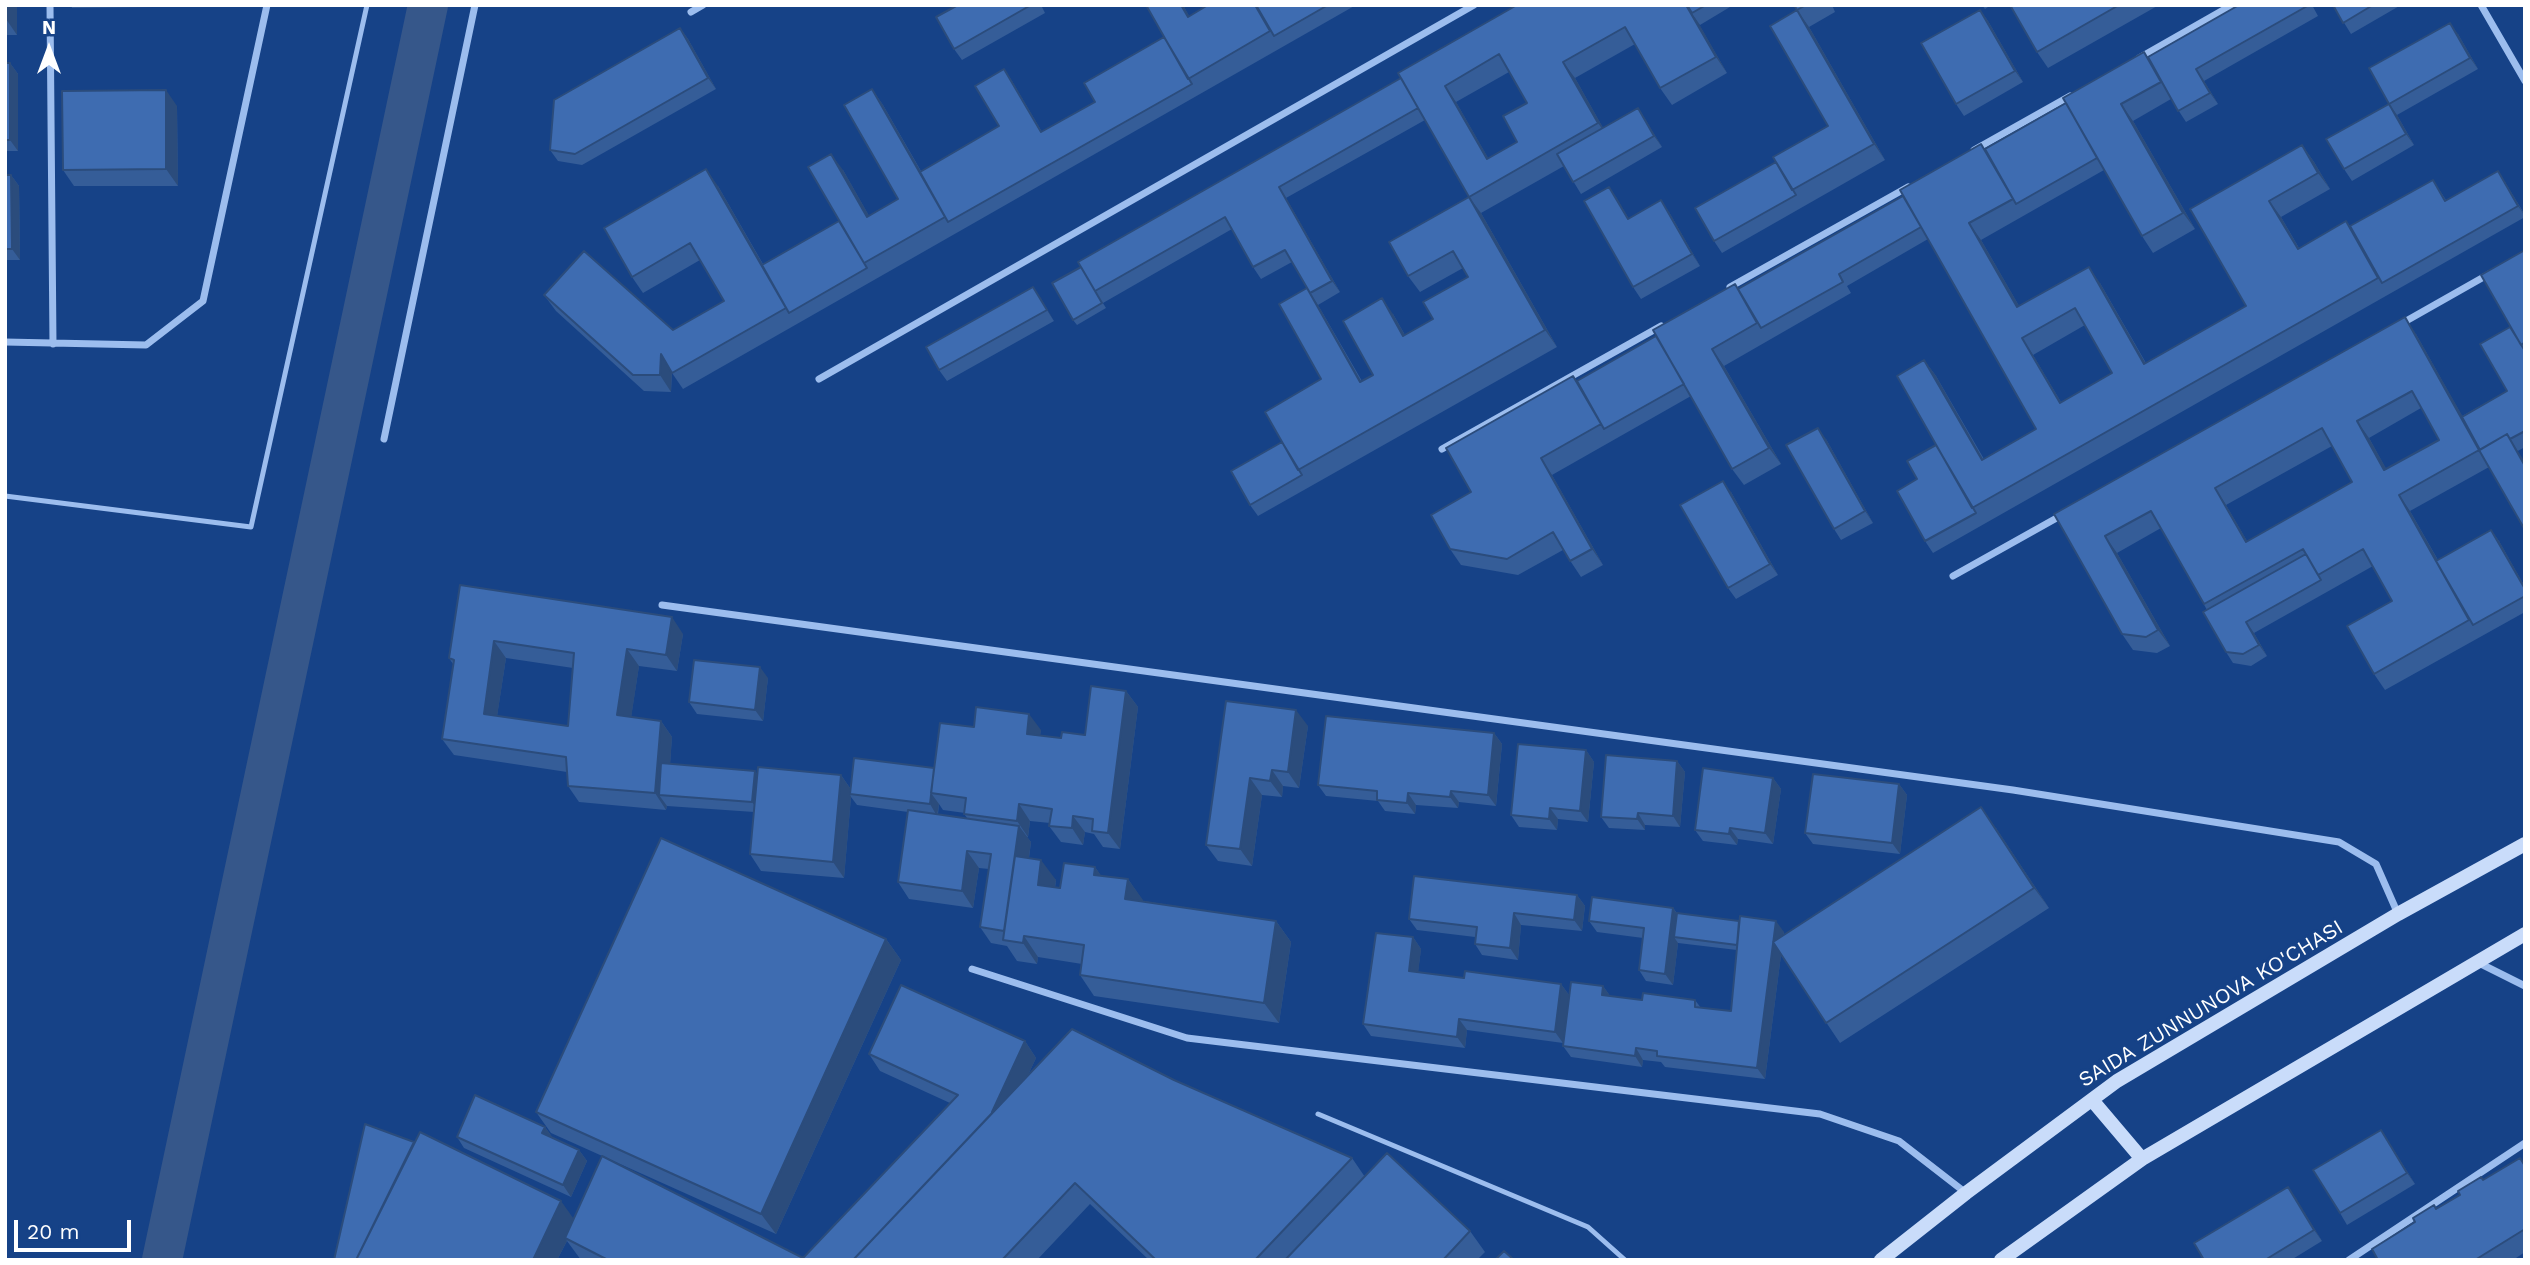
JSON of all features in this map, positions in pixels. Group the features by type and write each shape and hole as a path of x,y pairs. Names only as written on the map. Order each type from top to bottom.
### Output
{"main road":[{"name":"SAIDA ZUNNUNOVA KO'CHASI","path":"1881,1260 2117,1081 2398,914 2525,844"},
{"path":"2001,1260 2142,1159 2525,934"},
{"path":"2092,1100 2142,1159"}],"street":[{"path":"50,5 53,344"},
{"path":"5,342 146,345 203,301 267,5"},
{"path":"384,439 475,5"},
{"path":"691,12 703,5"},
{"path":"819,379 1474,5"},
{"path":"2135,60 2232,5"},
{"path":"2482,5 2525,81"},
{"path":"1965,155 2074,94"},
{"path":"1722,292 1916,183"},
{"path":"2391,330 2500,268"},
{"path":"1442,449 1673,319"},
{"path":"1953,576 2075,508"},
{"path":"662,605 2013,790 2339,842 2376,864 2398,914"},
{"path":"2478,962 2525,986"},
{"path":"972,969 1187,1038 1820,1114 1899,1141 1966,1194"},
{"path":"2349,1260 2525,1143"}],"lane":[{"path":"5,496 251,527 367,5"},
{"path":"1318,1114 1588,1227 1625,1260"}],"building":[{"path":"958,5 1031,5 954,49 936,17"},
{"path":"1146,5 1181,5 1188,17 1208,5 1255,5 1270,31 1188,79"},
{"path":"1256,5 1328,5 1274,36"},
{"path":"1517,5 1686,5 1716,57 1660,88 1625,27 1563,62 1598,123 1469,197 1398,73","holes":["1499,54 1527,103 1503,116 1517,142 1487,159 1445,86"]},
{"path":"1687,5 1706,5 1692,13"},
{"path":"2010,5 2119,5 2037,52"},
{"path":"2239,5 2309,5 2196,69 2210,93 2178,111 2148,57"},
{"path":"2333,5 2373,5 2343,23"},
{"path":"1797,10 1874,144 1792,190 1773,157 1828,126 1770,26"},
{"path":"1980,10 2015,71 1956,104 1921,43"},
{"path":"2450,23 2470,58 2389,104 2369,68"},
{"path":"680,28 708,78 575,154 550,150 554,100"},
{"path":"1164,37 1192,84 948,222 920,172 999,126 975,86 1004,69 1041,132 1095,102 1084,83"},
{"path":"2144,52 2161,82 2121,104 2183,213 2142,236 2063,98"},
{"path":"5,63 10,63 10,140 5,140"},
{"path":"1401,78 1418,108 1279,187 1332,281 1310,293 1285,250 1253,267 1225,217 1095,291 1078,262"},
{"path":"872,89 945,217 864,263 808,167 831,154 867,217 898,199 844,105"},
{"path":"166,90 166,169 63,170 62,91"},
{"path":"2066,103 2097,158 2016,204 1985,149"},
{"path":"2389,104 2406,134 2344,169 2326,139"},
{"path":"1638,108 1654,136 1573,182 1557,154"},
{"path":"1981,144 2013,199 1969,223 2017,307 2089,267 2144,364 2246,306 2190,209 2302,145 2318,173 2269,201 2298,249 2346,221 2378,278 1972,508 1897,376 1924,360 1982,460 2036,429 1900,190","holes":["2075,308 2112,373 2060,403 2022,338"]},
{"path":"1776,162 1796,195 1714,241 1695,208"},
{"path":"706,169 786,308 672,373 661,354 660,375 633,375 544,295 584,251 673,330 724,301 690,243 632,277 604,228"},
{"path":"2498,171 2518,206 2382,283 2350,226 2433,180 2445,201"},
{"path":"5,175 11,175 12,249 5,249"},
{"path":"1609,187 1628,219 1661,200 1692,254 1633,287 1584,201"},
{"path":"1903,196 1921,227 1839,274 1843,282 1761,328 1738,289"},
{"path":"1469,197 1545,330 1298,470 1265,412 1321,379 1279,304 1307,288 1360,382 1373,375 1343,321 1382,298 1403,336 1433,319 1423,302 1468,277 1453,251 1408,276 1389,242"},
{"path":"839,221 867,268 789,313 762,265"},
{"path":"2525,250 2525,342 2521,345 2481,275"},
{"path":"1081,267 1102,303 1073,320 1052,283"},
{"path":"1735,284 1757,323 1712,349 1769,448 1732,469 1653,330"},
{"path":"1033,287 1047,310 939,370 926,347"},
{"path":"2405,317 2479,450 2399,495 2469,620 2374,674 2347,626 2392,601 2363,549 2318,575 2303,549 2204,604 2151,511 2105,536 2158,630 2146,637 2122,634 2054,514","holes":["2412,391 2439,440 2384,470 2357,421","2322,428 2352,482 2246,542 2215,488"]},
{"path":"2510,327 2525,351 2525,431 2510,439 2507,434 2480,450 2462,417 2507,391 2480,344"},
{"path":"1656,336 1684,384 1604,429 1577,381"},
{"path":"1573,376 1601,424 1541,458 1592,549 1570,561 1553,532 1507,559 1450,549 1431,515 1471,492 1446,448"},
{"path":"1818,428 1865,511 1834,529 1786,445"},
{"path":"2507,434 2525,466 2525,530 2479,450"},
{"path":"1282,442 1302,475 1250,505 1231,471"},
{"path":"1936,445 1976,513 1925,541 1897,491 1917,479 1907,461"},
{"path":"1723,481 1770,564 1728,588 1680,505"},
{"path":"2491,530 2525,589 2525,596 2473,625 2436,561"},
{"path":"2306,554 2321,580 2246,622 2259,645 2243,654 2226,652 2203,612"},
{"path":"460,585 672,617 666,655 627,649 617,715 661,721 655,793 568,786 566,757 442,739 454,660 449,658","holes":["494,641 574,653 568,726 484,714"]},
{"path":"694,660 760,667 755,710 689,702"},
{"path":"1091,686 1126,691 1108,833 1092,831 1093,819 1073,816 1072,828 1049,826 1052,809 1019,804 1017,821 964,814 966,798 931,793 940,723 974,727 976,707 1029,714 1027,734 1061,738 1062,732 1085,735"},
{"path":"1226,701 1296,710 1288,772 1272,770 1270,781 1250,778 1240,849 1206,845"},
{"path":"1326,716 1494,733 1488,795 1451,791 1450,797 1408,793 1407,803 1377,800 1377,791 1318,785"},
{"path":"1518,744 1586,750 1580,811 1550,808 1549,819 1511,815"},
{"path":"1606,755 1677,761 1673,816 1638,813 1637,819 1601,817"},
{"path":"854,758 934,768 930,804 850,794"},
{"path":"661,763 755,771 752,802 659,795"},
{"path":"758,767 841,775 833,862 750,854"},
{"path":"1703,768 1773,778 1765,833 1730,828 1729,834 1695,830"},
{"path":"1813,774 1899,784 1892,843 1805,833"},
{"path":"1981,807 2034,888 1826,1023 1773,942"},
{"path":"908,810 1019,826 1004,931 980,927 991,854 967,851 962,891 898,882"},
{"path":"661,838 886,939 761,1214 536,1112"},
{"path":"1015,856 1041,860 1038,885 1060,888 1064,863 1095,867 1094,875 1128,879 1125,899 1276,921 1264,1003 1080,975 1084,945 1024,936 1023,943 1003,940"},
{"path":"1414,876 1577,895 1574,920 1514,913 1510,948 1475,944 1477,927 1409,919"},
{"path":"1592,897 1673,908 1665,974 1639,970 1644,928 1589,921"},
{"path":"1677,913 1739,921 1737,945 1674,937"},
{"path":"1740,916 1776,921 1757,1068 1657,1056 1657,1051 1636,1048 1635,1056 1563,1046 1571,982 1603,986 1602,995 1642,1000 1643,993 1695,1000 1695,1007 1731,1011"},
{"path":"1376,933 1413,937 1409,971 1464,978 1465,971 1561,984 1555,1032 1459,1019 1457,1037 1363,1024"},
{"path":"901,985 1025,1041 993,1112 853,1260 807,1260 803,1258 958,1095 869,1054"},
{"path":"1072,1029 1174,1080 1352,1158 1255,1260 1156,1260 1075,1183 1002,1260 853,1260"},
{"path":"475,1095 545,1127 542,1133 579,1150 563,1185 457,1137"},
{"path":"365,1124 414,1142 356,1260 334,1260"},
{"path":"2381,1130 2407,1173 2340,1213 2313,1170"},
{"path":"420,1132 561,1201 533,1260 356,1260"},
{"path":"1387,1153 1470,1231 1443,1260 1285,1260"},
{"path":"602,1156 807,1260 608,1260 565,1238"},
{"path":"2520,1158 2525,1166 2525,1229 2475,1260 2378,1260 2372,1249 2415,1222 2413,1218 2434,1205 2436,1209 2460,1195 2458,1191 2481,1177 2483,1180"},
{"path":"2288,1187 2314,1230 2265,1260 2204,1260 2194,1243"},
{"path":"1504,1251 1514,1260 1495,1260"}],"waterway":[{"path":"162,1260 428,5"}]}
